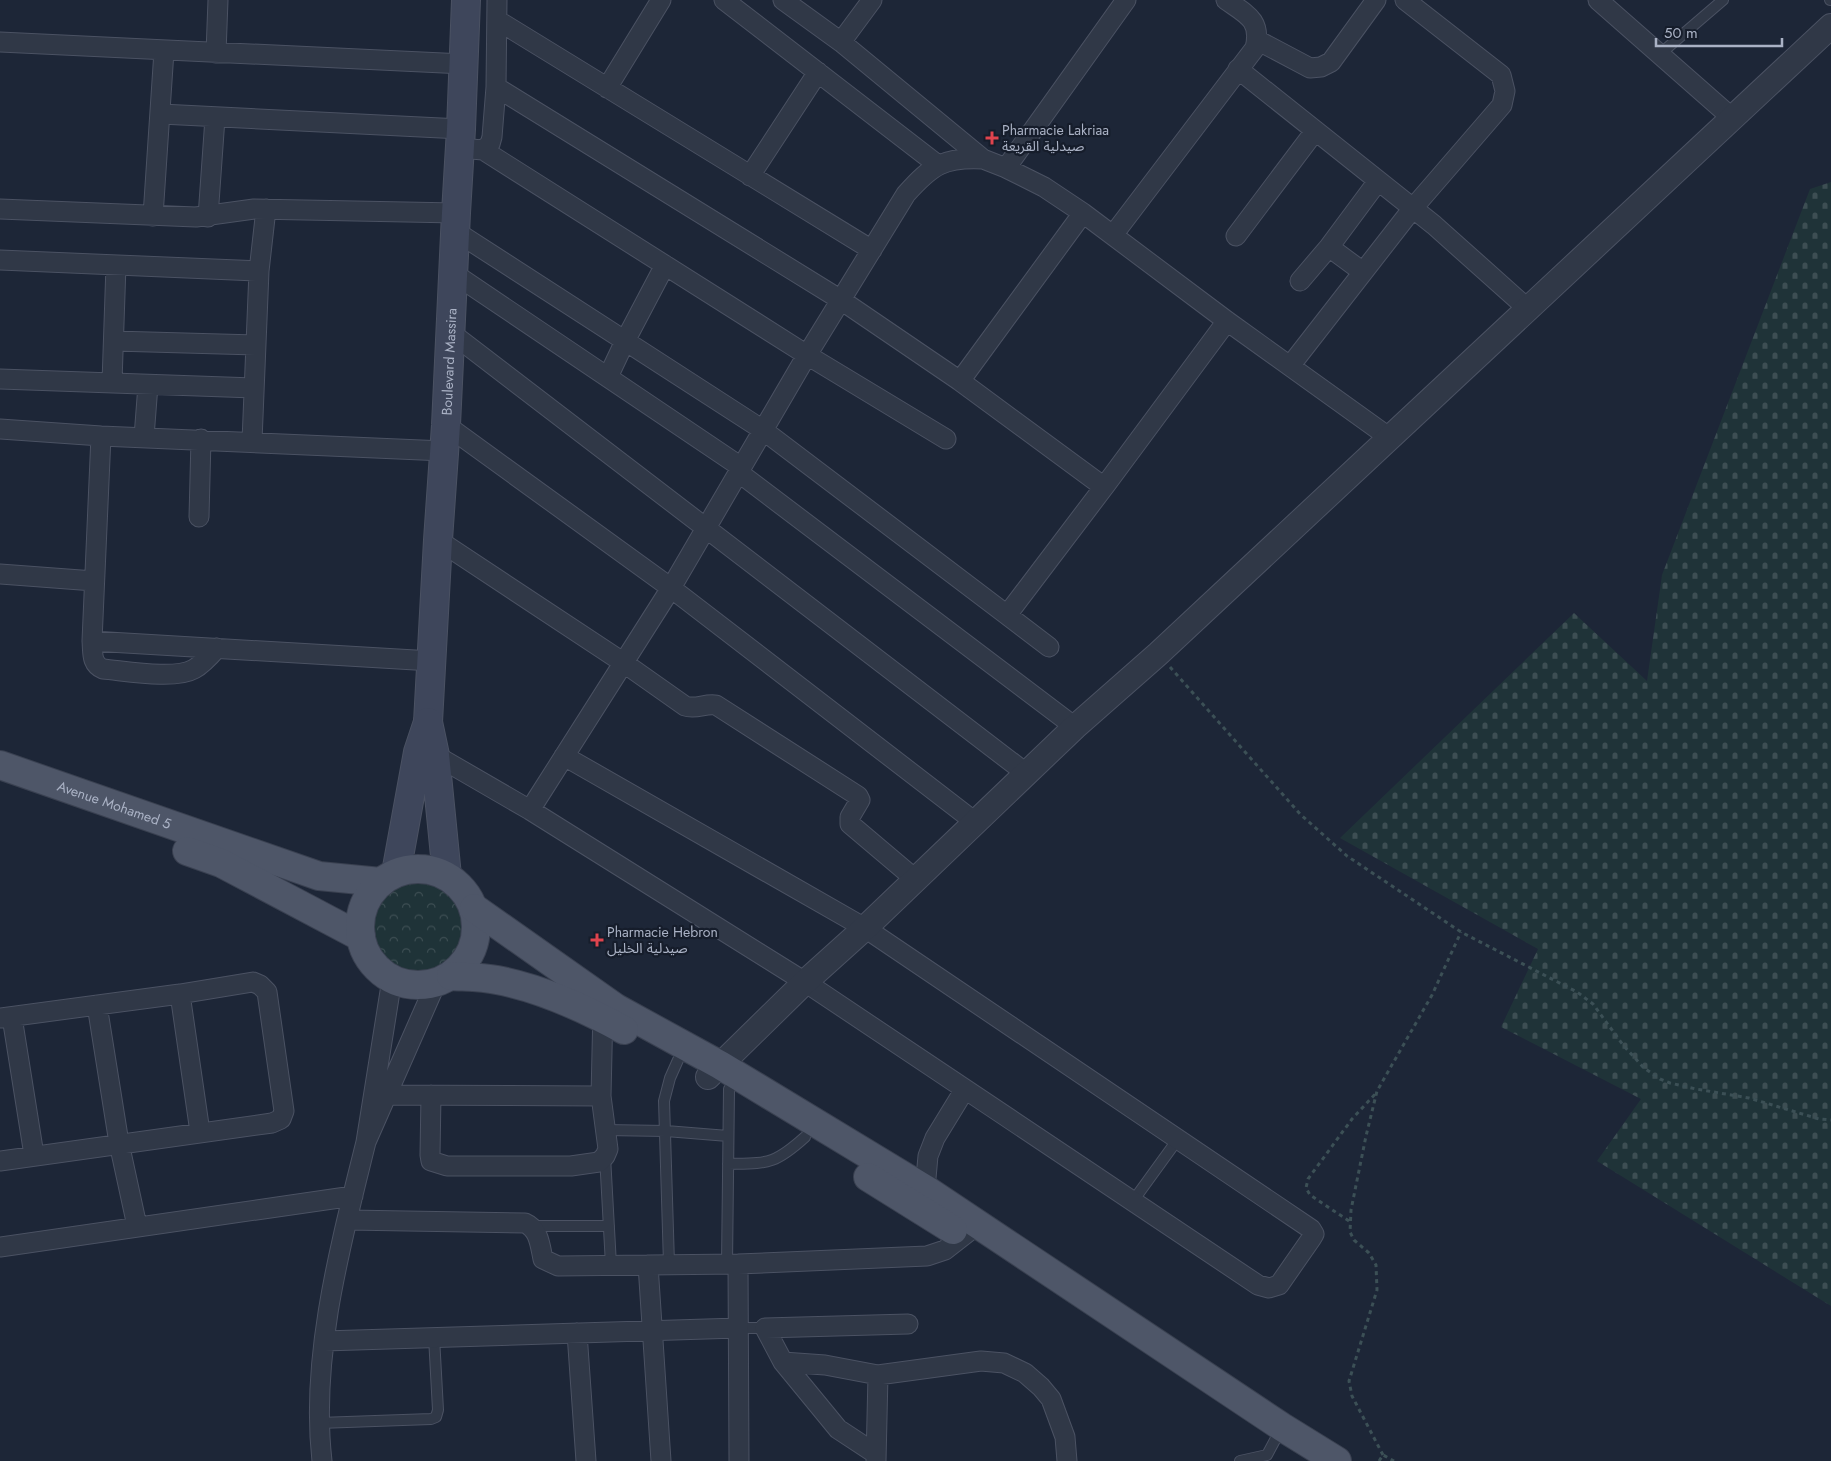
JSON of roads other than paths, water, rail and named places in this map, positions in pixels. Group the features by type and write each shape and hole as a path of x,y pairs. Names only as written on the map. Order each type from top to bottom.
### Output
{"main road":[{"name":"Boulevard Massira","path":"446,876 426,754 456,222 468,143 464,64 466,0"},
{"path":"389,878 426,754"},
{"name":"Avenue Mohamed 5","path":"0,765 225,854"},
{"name":"Avenue Mohamed 5","path":"0,784 225,854"},
{"path":"225,854 319,876 389,878"},
{"path":"225,854 361,937"},
{"path":"443,979 462,966 471,953 476,938 477,923 474,908 463,890 446,876 430,870 413,869 389,878 371,894 364,907 360,922 361,937 366,954 377,969 392,979 414,985 443,979 495,980 527,987 603,1009 616,1008 805,1137 970,1231 1278,1434 1337,1461"},
{"path":"474,908 603,1009 678,1060 719,1077 925,1189 970,1231"},
{"path":"1278,1434 1305,1461"}],"street":[{"path":"216,53 218,0"},
{"path":"161,114 490,144 496,87 497,0"},
{"path":"607,88 661,0"},
{"path":"724,0 938,165"},
{"path":"783,0 840,42 984,159 1044,186 1390,438"},
{"path":"840,42 872,0"},
{"path":"1006,168 1126,0"},
{"path":"1113,235 1255,48 1258,32 1255,24 1250,17 1226,0"},
{"path":"1257,40 1310,68 1321,67 1332,62 1376,0"},
{"path":"1290,366 1413,208 1502,106 1505,91 1501,75 1405,0"},
{"path":"1598,0 1731,117"},
{"path":"497,20 872,250"},
{"path":"719,1077 805,982 865,928 1075,727 1158,654 1731,117 1831,26"},
{"path":"0,42 464,64"},
{"path":"153,216 164,50"},
{"path":"1238,69 1413,208 1528,309"},
{"path":"750,176 818,72"},
{"path":"496,87 841,300 960,381 1104,487"},
{"path":"208,217 215,118"},
{"path":"1236,236 1316,131"},
{"path":"468,143 807,355 946,439"},
{"path":"530,810 671,588 807,355 906,194 920,178 938,165 961,158 984,159"},
{"path":"1300,281 1329,247 1378,181"},
{"path":"0,209 208,217 243,209 266,209 456,222 625,341 763,430 1049,647"},
{"path":"252,441 259,271 266,209"},
{"path":"960,381 1083,213"},
{"path":"1329,247 1363,272"},
{"path":"0,260 259,271"},
{"path":"112,382 116,264"},
{"path":"608,377 625,341 666,266"},
{"path":"453,273 608,377 740,469 1075,727"},
{"path":"1007,615 1227,321"},
{"path":"450,332 1027,774"},
{"path":"114,341 256,345"},
{"path":"0,379 254,388"},
{"path":"144,437 148,385"},
{"path":"0,429 201,440 445,438 671,588 975,822"},
{"path":"101,436 92,641 94,662 103,669 185,674 205,661 217,648"},
{"path":"199,517 201,440"},
{"path":"438,540 624,663 685,706 691,708 710,704 716,705 858,796 860,800 850,817 850,824 915,879"},
{"path":"0,574 94,581"},
{"path":"92,641 432,661"},
{"path":"426,754 530,810 805,982 1258,1284 1268,1288 1279,1285 1311,1240 1314,1234 1311,1229 865,928 564,756"},
{"path":"322,1461 320,1423 324,1341 353,1196 380,1095 392,979"},
{"path":"380,1095 443,979"},
{"path":"0,1161 281,1119 284,1111 267,992 260,985 253,982 180,994 6,1017 34,1155"},
{"path":"180,994 200,1132"},
{"path":"97,1005 119,1143 137,1226"},
{"path":"431,1095 430,1155 431,1161 436,1164 447,1166 572,1166 599,1162 605,1156 608,1149 601,1096 603,1009"},
{"path":"925,1189 928,1156 935,1138 965,1089"},
{"path":"380,1095 601,1096"},
{"path":"0,1247 353,1196"},
{"path":"348,1220 525,1223 532,1226 536,1231 543,1259 558,1266 732,1264 927,1256 945,1250 970,1231"},
{"path":"732,1264 738,1328 739,1461"},
{"path":"648,1265 661,1461"},
{"path":"876,1457 838,1429 783,1362 764,1328 908,1324"},
{"path":"324,1341 738,1328"},
{"path":"577,1333 586,1461"},
{"path":"783,1362 825,1365 878,1376 981,1361 1004,1363 1025,1373 1051,1399 1065,1436 1067,1461"},
{"path":"876,1457 878,1376"}],"lane":[{"path":"1660,54 1723,0"},
{"path":"669,1264 664,1101 670,1078 678,1060"},
{"path":"719,1077 728,1136 732,1264"},
{"path":"605,1130 666,1131 728,1136"},
{"path":"728,1164 766,1163 786,1154 805,1137"},
{"path":"1133,1201 1178,1139"},
{"path":"605,1156 611,1265"},
{"path":"532,1226 609,1226"},
{"path":"738,1328 764,1328"},
{"path":"320,1423 431,1419 436,1416 438,1410 434,1338"},
{"path":"1240,1461 1267,1455 1278,1434"}],"place":[{"name":"Pharmacie Lakriaa صيدلية القريعة","path":"992,138"},
{"name":"Pharmacie Hebron صيدلية الخليل","path":"597,940"}]}
